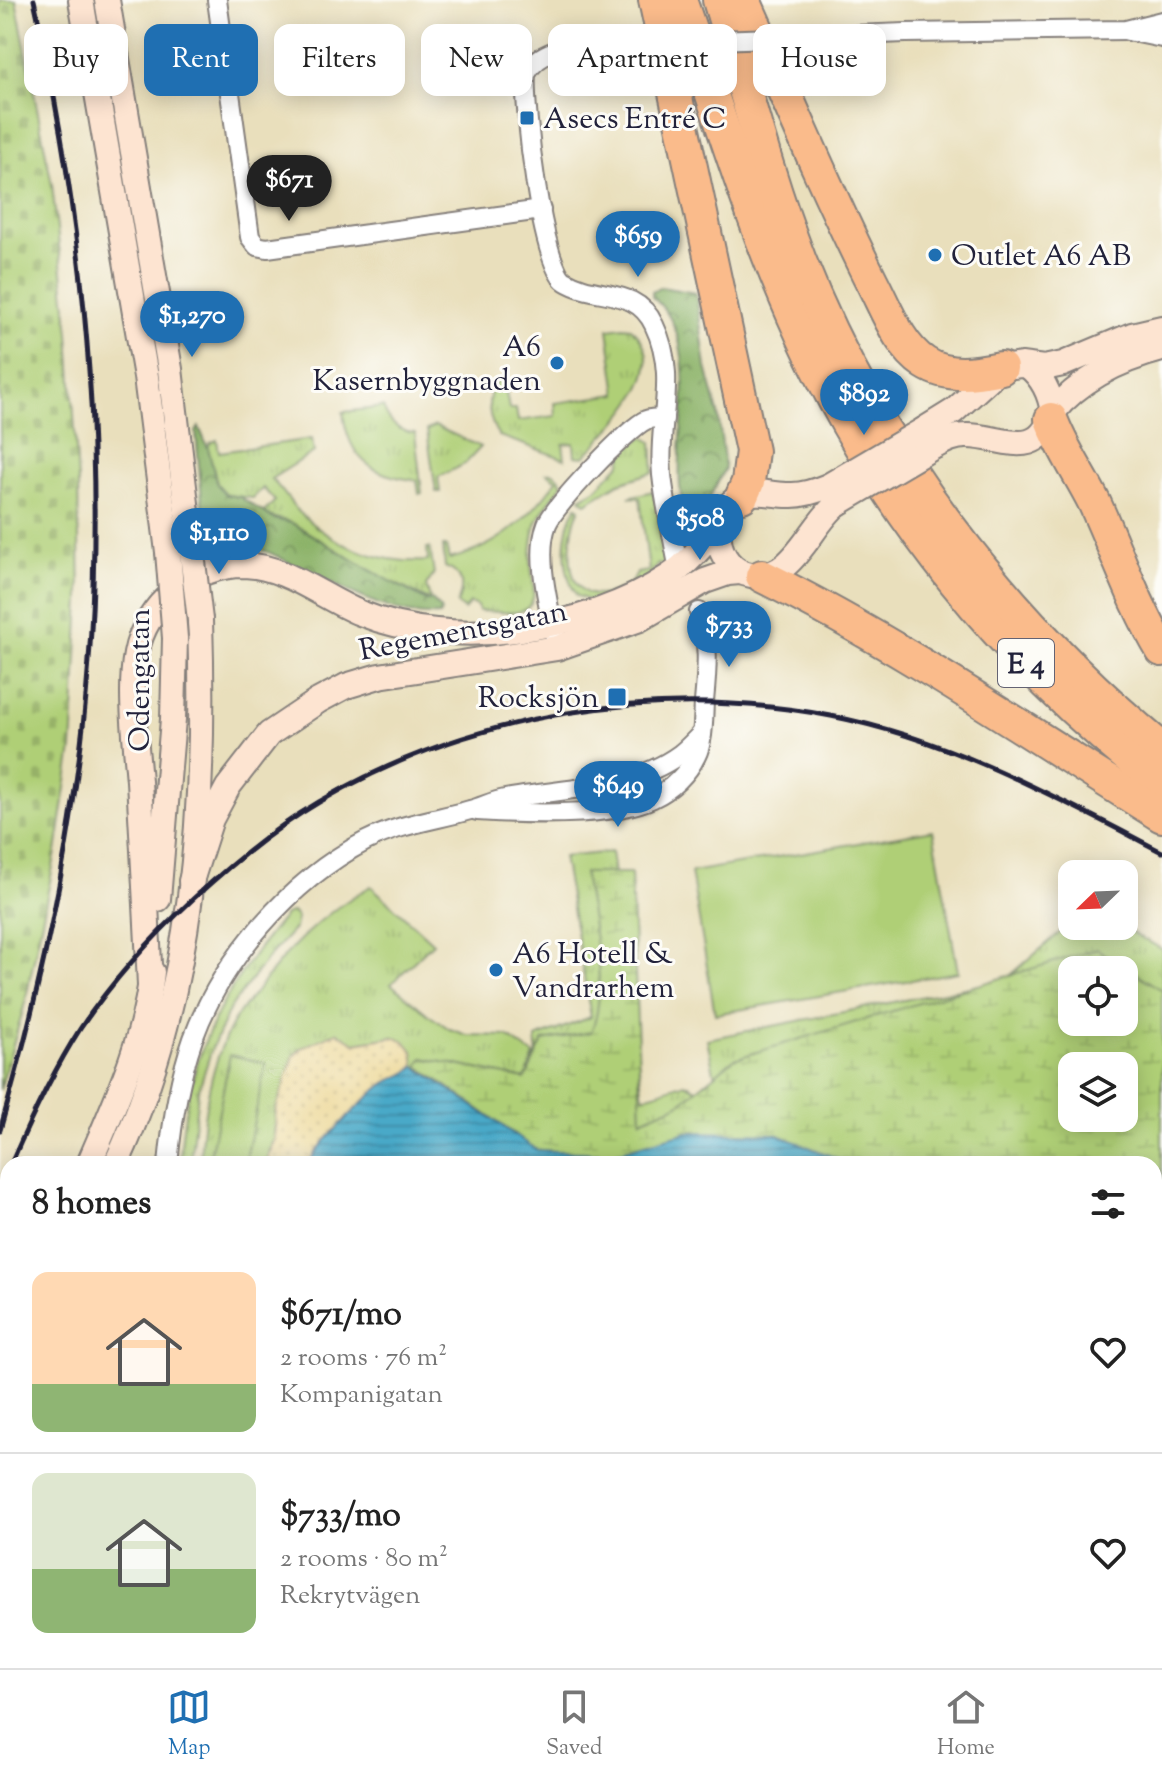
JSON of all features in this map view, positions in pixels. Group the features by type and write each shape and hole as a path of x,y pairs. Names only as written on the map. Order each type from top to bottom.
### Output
{"highway":[{"path":"655,0 752,451 748,482 742,496"},
{"name":"E 4","path":"680,0 754,217 781,285 822,376 872,463 935,556 1013,650 1086,721 1162,784"},
{"name":"E 4","path":"719,0 774,188 796,250 836,342 877,417 939,514 997,589 1078,675 1162,749"},
{"path":"744,0 845,228 901,336 917,357 937,370 964,374 1014,367"},
{"path":"1052,416 1064,450 1095,504 1129,588 1162,650"},
{"path":"751,574 838,615 1162,816"}],"street":[{"name":"Odengatan","path":"81,0 143,362 168,552 175,638 173,732 150,986 134,1051 92,1156"},
{"name":"Odengatan","path":"107,0 170,369 200,620 203,697 184,940 164,1039 119,1156"},
{"path":"217,0 250,237 257,246 267,248 541,210"},
{"path":"677,560 662,475 666,358 653,321 639,304 628,298 584,289 557,275 549,254 541,210 527,118 526,74 544,56 564,48 601,44 906,33 1126,30 1162,21"},
{"path":"1126,30 1162,38"},
{"path":"742,496 754,492 832,495 930,438 954,411 1014,367 1044,368 1063,364 1132,335 1162,328"},
{"path":"930,438 968,435 1014,445 1027,443 1046,429 1071,391 1099,373 1162,349"},
{"path":"1014,367 1037,374 1045,386 1052,416"},
{"path":"555,636 543,568 547,523 582,480 628,433 645,420 664,418"},
{"name":"Regementsgatan","path":"191,881 211,819 228,787 269,734 295,715 346,686 379,676 640,619 716,576 775,573 792,561 832,495"},
{"name":"Regementsgatan","path":"150,986 134,678 139,642 162,601 188,582 216,569 245,565 286,576 362,614 399,625 437,632 555,636 593,612 669,577 719,526 730,504 742,496"},
{"path":"719,526 719,545 723,555 751,574"},
{"path":"470,810 593,810 637,804 655,797 674,784 698,754 702,733 708,651 699,612"},
{"path":"169,1156 180,1088 193,1039 208,1006 254,935 310,879 366,841 426,819 470,810 502,799 626,779 680,754 702,733"}],"green space":[{"path":"0,0 16,0 24,41 24,96 35,96 52,185 69,333 78,481 80,599 72,749 56,852 25,1003 0,1090"},
{"path":"661,287 696,293 725,468 701,514 703,532 692,548 680,487 684,386 682,360 678,336 668,315 652,297 652,292"},
{"path":"631,328 644,344 647,361 644,379 623,414 584,457 575,456 574,443 563,444 565,459 499,436 489,409 490,395 496,382 504,381 509,409 516,409 518,421 556,416 555,403 617,394 608,329"},
{"path":"383,407 394,425 415,433 422,493 419,494 417,480 387,474 365,462 350,441 343,412"},
{"path":"435,426 481,447 465,464 438,477 440,492 436,492 427,430"},
{"path":"199,427 217,484 227,495 240,497 274,519 292,523 368,569 427,601 432,600 441,609 440,615 421,615 383,606 262,550 242,549 207,557 196,432"},
{"path":"644,437 652,442 654,472 619,483 586,503 580,498 595,490 621,463 625,448"},
{"path":"312,439 314,452 271,479 313,524 358,550 392,559 428,561 427,548 430,548 434,574 426,586 431,601 387,580 292,523 262,514 275,501 263,488 253,498 227,495 217,484 208,448 210,443 217,440 219,452"},
{"path":"552,472 562,484 542,513 534,532 531,564 534,593 530,605 517,612 503,613 479,611 477,606 470,603 464,610 457,604 461,582 456,573 445,567 443,546 446,546 449,559 482,548 497,539 523,519 546,494 557,480 547,473"},
{"path":"653,491 673,567 658,564 651,580 594,602 577,596 568,575 565,551 568,527 577,506 580,509 573,527 570,552 573,575 584,591 606,594 622,589 637,573 649,571 640,498 629,497"},
{"path":"933,830 958,972 715,1014 691,872"},
{"path":"611,852 643,1097 685,1083 720,1101 707,1039 1005,980 1058,934 1058,940 1138,940 1138,936 1162,949 1162,1156 300,1156 393,1037 355,1043 275,1126 269,1156 201,1156 209,1091 218,1055 233,1022 280,961 307,933 371,886 433,943 391,984 450,1029 467,1035 507,1036 534,1055 525,1079 423,1058 418,1067 540,1148 536,1038 591,1017 563,857"},
{"path":"584,873 631,873 641,1120 679,1104 734,1059 1058,961 1058,1036 1138,1036 1138,975 1162,990 1162,1156 831,1156 776,1134 688,1132 611,1154 537,1150 418,1066 423,1058 525,1079 543,1041 591,1032 599,996 594,932"},
{"path":"292,912 297,918 295,928 230,1008 212,1048 198,1092 191,1156 181,1156 189,1093 210,1030 242,972 285,915"},
{"path":"1097,949 1108,956 1074,956"},
{"path":"230,1055 266,1063 247,1156 210,1156"}],"sand":[{"path":"337,1032 355,1043 393,1037 405,1041 413,1051 415,1066 387,1082 364,1101 313,1156 269,1156 274,1140 276,1109 293,1057 301,1048"}],"water":[{"path":"415,1066 537,1150 611,1154 687,1132 776,1134 831,1156 313,1156 364,1101 387,1082"}],"railway":[{"path":"0,1130 37,990 66,848 80,752 94,563 94,469 81,279 69,185 34,0"},
{"path":"15,1156 52,1078 92,1011 147,945 208,886 269,835 319,802 378,771 440,746 503,727 568,713 633,705 699,703 765,707 831,716 875,726 960,755 1042,791 1162,852"}],"place":[{"name":"Asecs Entré C","path":"527,118"},
{"name":"Outlet A6 AB","path":"935,255"},
{"name":"A6 Kasernbyggnaden","path":"557,363"},
{"name":"Rocksjön","path":"617,697"},
{"name":"A6 Hotell & Vandrarhem","path":"496,970"}]}
